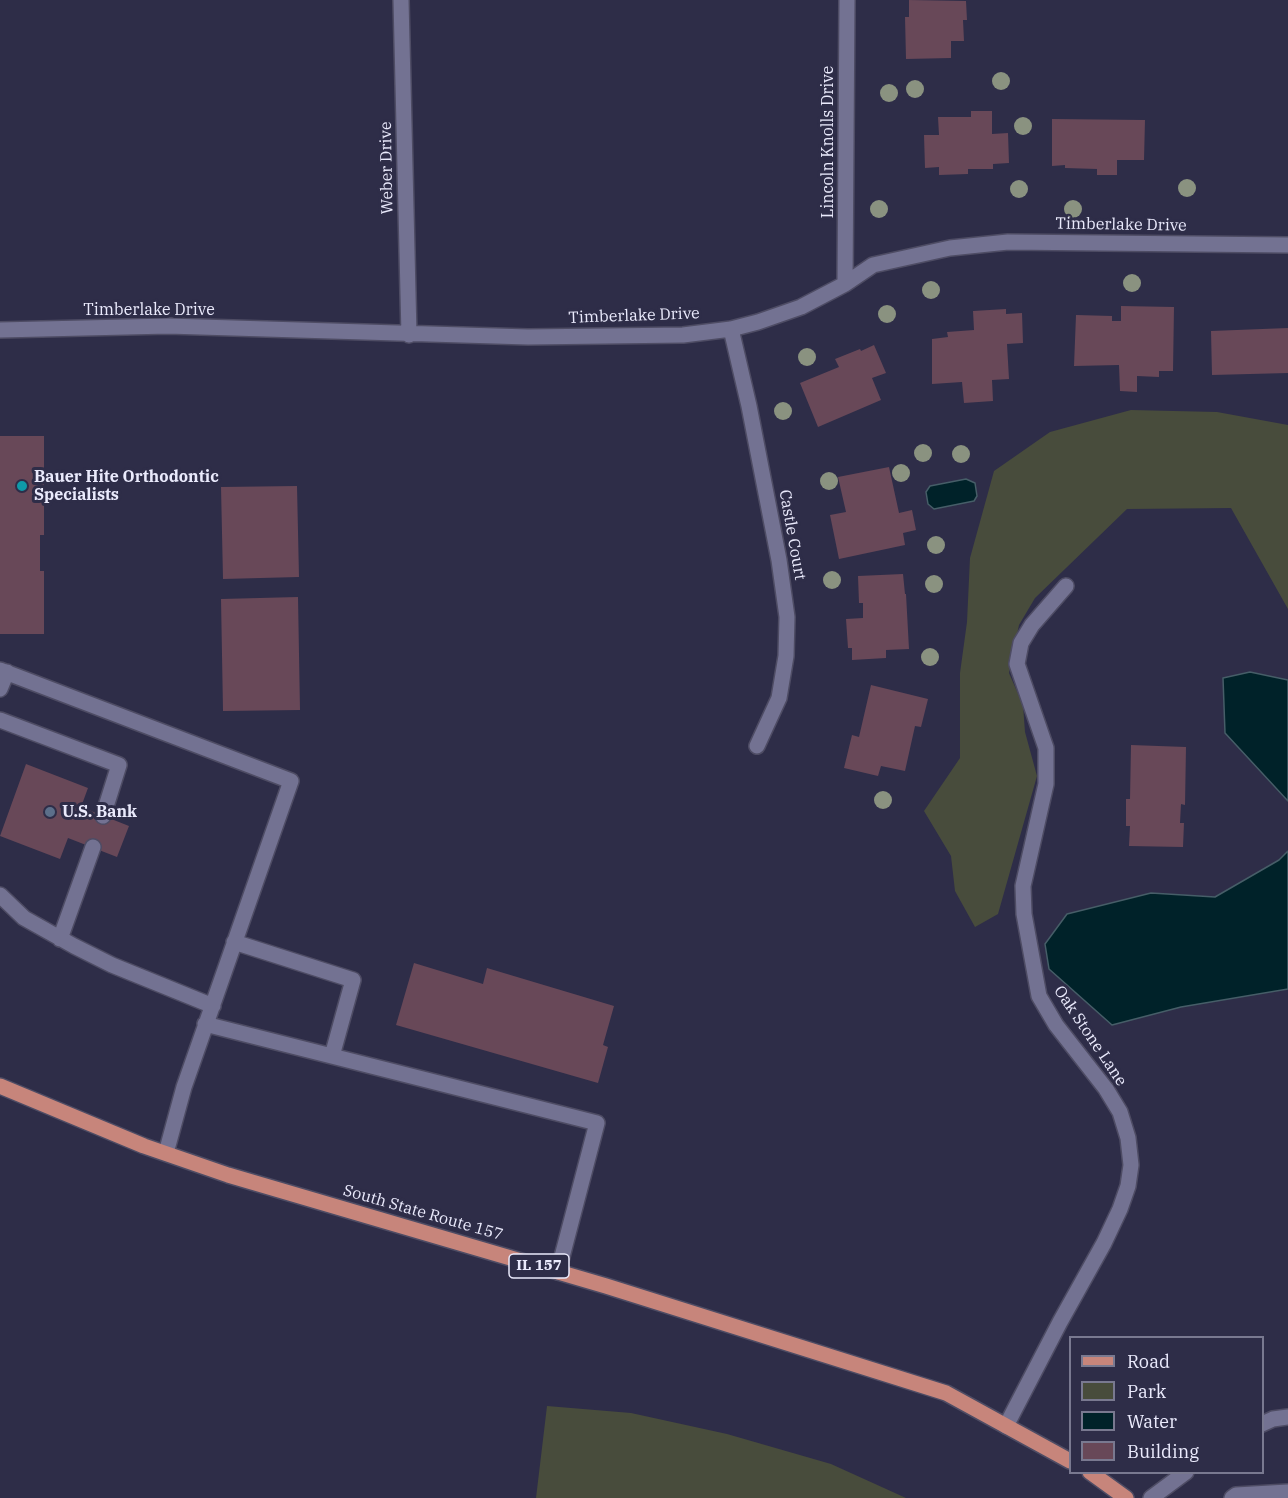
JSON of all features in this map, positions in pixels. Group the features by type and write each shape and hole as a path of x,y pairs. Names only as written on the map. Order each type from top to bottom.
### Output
{"main road":[{"name":"South State Route 157","path":"0,1086 166,1153 228,1174 558,1272 946,1393 1069,1460"},
{"path":"1091,1474 1126,1498"}],"street":[{"name":"Weber Drive","path":"401,0 409,335"},
{"name":"Lincoln Knolls Drive","path":"845,284 847,0"},
{"name":"Timberlake Drive","path":"0,330 168,326 409,335 683,336 731,329 758,322 801,307 845,284 873,265 950,248 1008,242 1288,245"},
{"name":"Castle Court","path":"731,329 779,560 788,617 786,656 779,698 757,746"},
{"name":"Oak Stone Lane","path":"1006,1426 1104,1243 1128,1186 1131,1165 1128,1138 1120,1112 1106,1089 1056,1025 1039,996 1024,914 1023,886 1046,784 1046,748 1017,664 1022,644 1032,625 1066,586"},
{"path":"0,689 3,671 291,781 182,1091 166,1153"},
{"path":"0,720 119,765 103,816"},
{"path":"60,939 93,847"},
{"path":"0,895 24,918 60,939 112,965 213,1006"},
{"path":"234,942 353,980 332,1056"},
{"path":"206,1024 597,1123 558,1272"},
{"path":"1264,1424 1273,1419 1288,1417"},
{"path":"1151,1498 1185,1474"},
{"path":"1232,1498 1236,1495 1288,1492"}],"green space":[{"path":"1131,410 1217,412 1288,425 1288,609 1231,508 1127,509 1035,598 1019,625 1009,673 1023,705 1025,732 1037,776 998,914 975,927 955,891 951,856 924,811 960,758 960,673 967,622 970,558 994,471 1050,432"},
{"path":"547,1406 631,1413 727,1434 831,1464 906,1498 536,1498"}],"water":[{"path":"966,479 975,483 977,496 974,501 934,509 928,504 926,492 930,486"},
{"path":"1250,672 1288,680 1288,801 1225,733 1223,678"},
{"path":"1288,851 1288,989 1181,1007 1112,1025 1049,969 1045,944 1067,914 1151,893 1215,897 1279,860"}],"building":[{"path":"909,0 966,1 967,20 963,20 964,41 951,41 951,58 906,59 905,17 909,17"},
{"path":"971,111 992,111 992,134 1008,133 1009,163 993,164 993,169 968,169 968,174 939,175 939,167 925,168 924,135 939,135 938,117 971,117"},
{"path":"1052,119 1145,120 1144,160 1117,160 1117,175 1097,175 1097,169 1065,168 1065,165 1052,166"},
{"path":"1121,306 1174,307 1173,371 1159,371 1159,377 1137,376 1137,392 1120,391 1119,365 1074,366 1076,315 1112,316 1112,321 1121,321"},
{"path":"1006,309 1006,314 1022,313 1023,343 1007,344 1009,379 992,380 993,401 964,403 962,382 932,384 932,339 948,337 947,332 974,330 973,311"},
{"path":"1288,328 1288,373 1212,375 1211,331"},
{"path":"874,345 886,373 872,378 881,400 818,427 800,383 839,367 835,359"},
{"name":"Bauer Hite Orthodontic Specialists","path":"0,436 44,436 44,535 40,535 40,571 44,571 44,634 0,634"},
{"path":"889,467 899,513 912,510 916,530 903,533 905,545 839,559 830,515 846,512 838,477"},
{"path":"297,486 299,577 223,579 221,487"},
{"path":"903,574 909,649 886,650 886,658 852,660 852,648 848,648 846,619 863,618 863,603 859,603 858,576"},
{"path":"298,597 300,710 223,711 221,599"},
{"path":"871,685 928,699 921,727 915,726 905,771 881,766 878,776 844,768 852,735 859,737"},
{"path":"1131,745 1186,747 1185,805 1181,804 1180,823 1184,823 1183,847 1129,846 1130,826 1126,826 1126,799 1130,799"},
{"name":"U.S. Bank","path":"26,764 88,788 81,807 129,826 117,857 68,838 60,859 0,836"},
{"path":"414,963 483,984 487,968 614,1006 603,1045 608,1047 598,1083 396,1025"}],"place":[{"name":"Bauer Hite Orthodontic Specialists","path":"22,486"},
{"name":"U.S. Bank","path":"50,812"}]}
